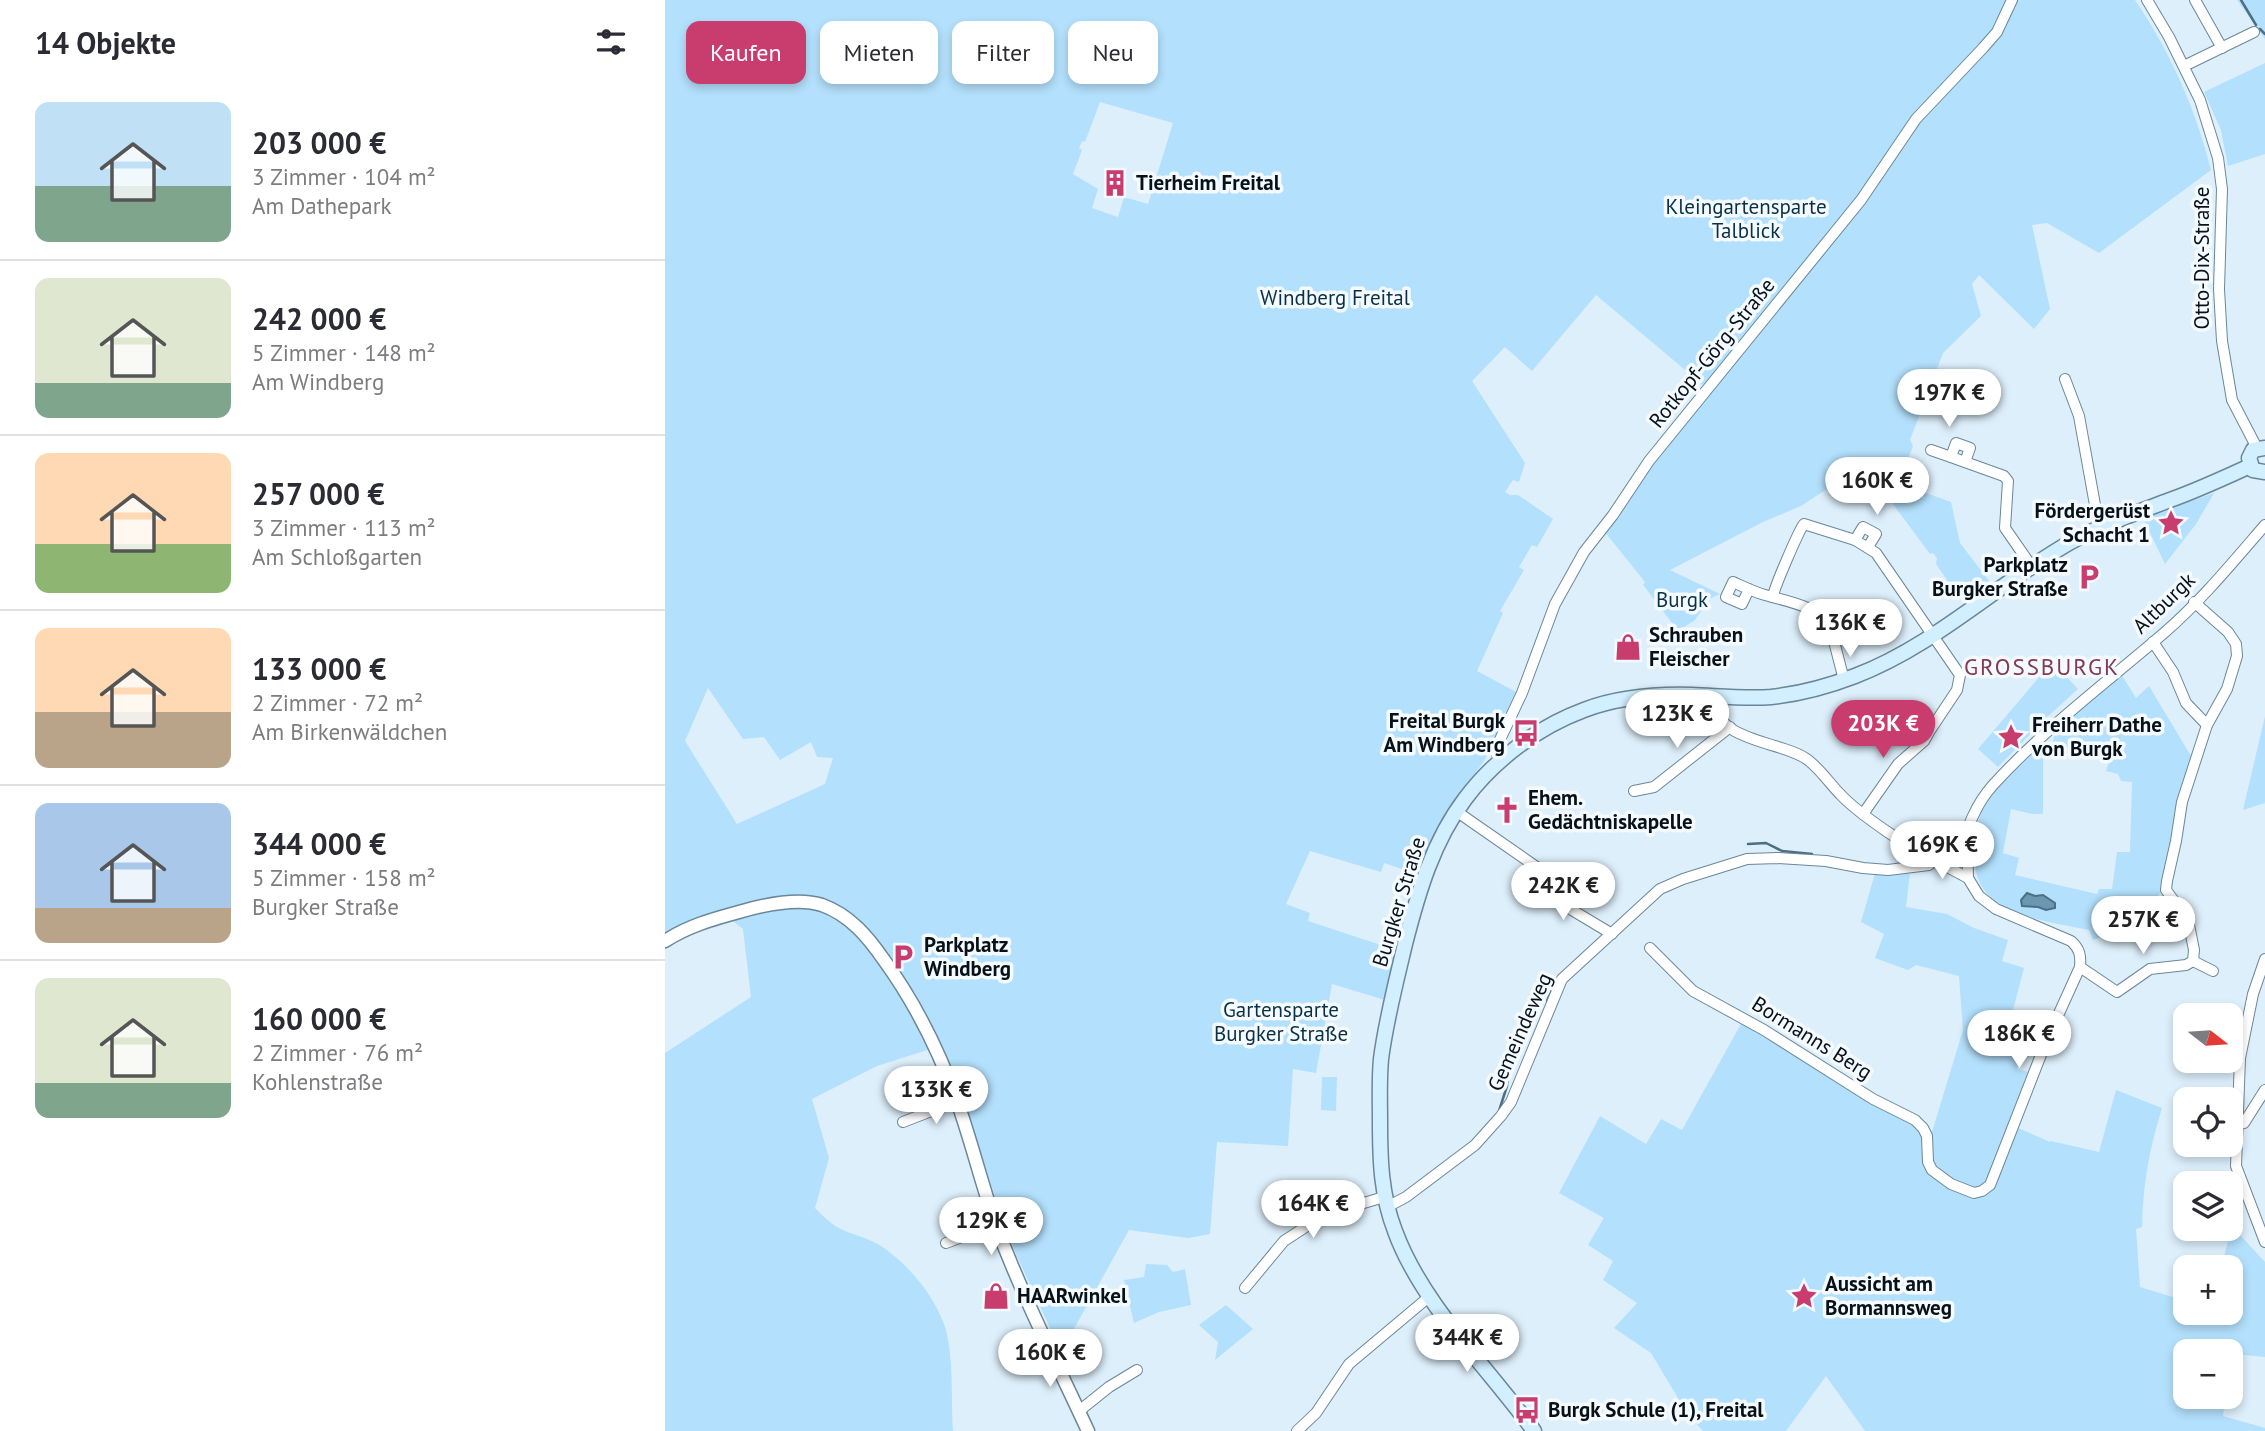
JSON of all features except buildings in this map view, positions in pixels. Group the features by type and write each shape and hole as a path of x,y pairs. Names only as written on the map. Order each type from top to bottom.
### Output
{"main road":[{"path":"2261,448 2249,458 2250,467 2257,472 2265,472"},
{"name":"Burgker Straße","path":"1530,1430 1430,1296 1406,1256 1386,1202 1380,1168 1381,1064 1397,976 1421,888 1435,850 1456,811 1502,760 1542,731 1592,708 1647,696 1769,697 1844,680 1888,662 1933,636 2032,567 2099,527 2250,467"}],"street":[{"name":"Rotkopf-Görg-Straße","path":"1502,760 1497,754 1497,746 1522,693 1555,604 1584,552 1649,461 1861,200 1916,119 1983,48 2002,22 2012,0"},
{"name":"Otto-Dix-Straße","path":"2147,0 2200,100 2218,158 2222,190 2219,289 2224,355 2232,400 2261,448"},
{"path":"2195,0 2222,48"},
{"path":"2184,66 2254,32"},
{"path":"2065,379 2079,416 2099,527"},
{"path":"1951,457 1956,443 1970,448 1965,462"},
{"path":"1931,450 2004,476 2008,481 2005,528 2032,567"},
{"path":"1773,597 1776,583 1804,524 1855,540 1881,559 1960,675 1960,682 1924,741 1898,764 1863,814"},
{"name":"Altburgk","path":"1937,858 1947,856 1958,848 1980,802 2027,750 2153,642 2265,525"},
{"path":"1855,540 1863,527 1876,534 1868,547"},
{"path":"1749,589 1785,599 1829,622 1844,680"},
{"path":"2193,961 2194,950 2188,920 2167,890 2167,881 2182,802 2207,725 2227,689 2237,656 2235,644 2228,632 2194,602"},
{"path":"2153,642 2168,663 2186,703 2207,725"},
{"path":"1716,696 1715,709 1718,716 1730,727 1756,741 1808,760 1863,814 1912,848 1937,858 1942,864 1968,878"},
{"path":"1634,790 1654,787 1730,727"},
{"path":"1456,811 1544,873 1556,885 1560,898 1572,910 1612,934"},
{"path":"1967,834 1968,878 1979,896 1996,909 2071,941 2079,948 2080,967 2117,992 2150,969 2193,961 2213,971"},
{"name":"Gemeindeweg","path":"1245,1288 1284,1241 1310,1224 1330,1213 1406,1197 1475,1145 1511,1102 1562,979 1574,965 1660,889 1738,861 1778,858 1826,861 1888,870 1929,865 1937,858"},
{"path":"665,941 697,924 774,904 799,902 820,904 862,930 923,1021 957,1101 996,1224 1017,1278 1088,1431"},
{"name":"Bormanns Berg","path":"1650,948 1693,991 1764,1030 1873,1099 1915,1120 1927,1136 1928,1162 1932,1170 1951,1184 1974,1193 1990,1185 2046,1042 2080,967"},
{"path":"2239,1087 2241,1046 2253,994 2265,959"},
{"path":"2243,1123 2265,1090"},
{"path":"903,1122 957,1101"},
{"path":"2237,1157 2237,1173 2265,1242"},
{"path":"946,1243 996,1224"},
{"path":"1297,1431 1316,1413 1349,1364 1430,1296"},
{"path":"1079,1411 1137,1370"}],"green space":[{"path":"665,0 2135,0 2148,19 2181,82 2198,125 2211,170 2099,253 2047,223 2032,225 2050,309 2034,329 1979,275 1972,284 1981,316 1943,353 1910,440 1913,446 1899,483 1951,502 1960,543 1989,581 1960,599 1936,564 1937,558 1933,553 1930,554 1887,496 1878,505 1850,474 1801,506 1763,522 1670,570 1720,594 1709,599 1695,620 1678,631 1643,585 1645,582 1600,526 1654,446 1703,385 1596,295 1532,371 1505,347 1472,381 1525,463 1519,482 1513,480 1505,492 1518,495 1553,519 1537,547 1532,545 1519,567 1524,570 1500,611 1503,613 1477,671 1518,693 1484,761 1447,811 1419,875 1384,863 1381,872 1310,851 1286,904 1310,913 1308,921 1393,949 1385,1000 1332,984 1316,1073 1293,1069 1288,1146 1217,1142 1210,1234 1188,1238 1129,1230 1061,1352 1016,1254 940,1046 877,1066 812,1099 829,1158 815,1208 835,1226 872,1241 893,1255 911,1272 933,1302 947,1335 953,1431 665,1431 665,1053 751,997 743,929 733,921 682,938 665,950","holes":["1100,102 1173,123 1148,204 1124,197 1118,217 1092,208 1098,189 1073,174 1082,150 1079,148 1082,141 1085,142","708,688 743,739 764,737 780,760 811,742 817,757 833,758 825,784 737,824 685,741"]},
{"path":"2237,0 2265,0 2265,39"},
{"path":"2265,63 2265,154 2228,166 2221,130 2204,92"},
{"path":"2214,493 2196,524 2165,564 2143,518"},
{"path":"2052,662 2078,689 1998,767 1978,749"},
{"path":"2121,674 2136,698 2149,686 2194,761 2176,816 2161,892 2135,925 2093,940 2089,930 2033,918 2011,910 1987,893 1978,878 1975,866 1975,830 1980,815 1997,789 2033,752 2040,754 2043,757 2043,814 2011,809 2003,853 2019,858 2015,875 2097,894 2099,889 2112,889 2117,852 2130,852 2132,782 2121,781 2118,774 2106,771 2112,752 2071,739 2064,758 2051,748 2056,731"},
{"path":"2265,716 2265,803 2243,810"},
{"path":"1910,872 1906,907 1947,914 1974,928 2008,940 2002,961 2024,968 2006,1037 2025,1043 2017,1069 2029,1072 2009,1124 2050,1142 2099,1152 2116,1090 2162,1108 2147,1167 2142,1227 2136,1229 2140,1287 2173,1297 2173,1325 2243,1325 2243,1255 2224,1255 2228,1241 2243,1241 2243,1238 2265,1262 2265,1357 2243,1355 2243,1339 2173,1339 2173,1409 2224,1409 2223,1416 2265,1428 2265,1431 1865,1431 1826,1376 1786,1431 1703,1431 1687,1413 1651,1353 1614,1328 1637,1303 1603,1280 1613,1261 1588,1245 1604,1218 1559,1193 1600,1116 1646,1144 1661,1119 1682,1130 1742,1022 1867,1099 1932,1132 1963,1030 1959,976 1916,965 1908,970 1875,958 1884,934 1861,922 1875,873"},
{"path":"1322,1077 1337,1077 1336,1111 1321,1110"},
{"path":"1146,1264 1167,1265 1173,1272 1185,1269 1191,1305 1159,1312 1134,1323 1124,1280 1144,1277"},
{"path":"1226,1305 1253,1329 1215,1360 1218,1342 1199,1325"}],"shaded area":[{"path":"2027,893 2043,895 2055,903 2055,908 2046,910 2022,906 2021,900"}],"waterway":[{"path":"2241,0 2256,25"},
{"path":"2260,29 2265,34"},
{"path":"1748,844 1766,843 1782,851 1812,854"},
{"path":"1547,1001 1554,985"},
{"path":"1499,1111 1507,1086 1508,1069"}],"place":[{"name":"Tierheim Freital","path":"1115,183"},
{"name":"Fördergerüst Schacht 1","path":"2171,523"},
{"name":"Parkplatz Burgker Straße","path":"2089,577"},
{"name":"Schrauben Fleischer","path":"1628,647"},
{"name":"Freital Burgk Am Windberg","path":"1526,733"},
{"name":"Freiherr Dathe von Burgk","path":"2011,737"},
{"name":"Ehem. Gedächtniskapelle","path":"1507,810"},
{"name":"Parkplatz Windberg","path":"903,957"},
{"name":"HAARwinkel","path":"996,1296"},
{"name":"Aussicht am Bormannsweg","path":"1804,1296"},
{"name":"Burgk Schule (1), Freital","path":"1527,1410"}],"district":[{"name":"GROSSBURGK","path":"2042,667"}],"park label":[{"name":"Kleingartensparte Talblick","path":"1746,219"},
{"name":"Windberg Freital","path":"1335,298"},
{"name":"Burgk","path":"1682,600"},
{"name":"Gartensparte Burgker Straße","path":"1281,1022"}]}
